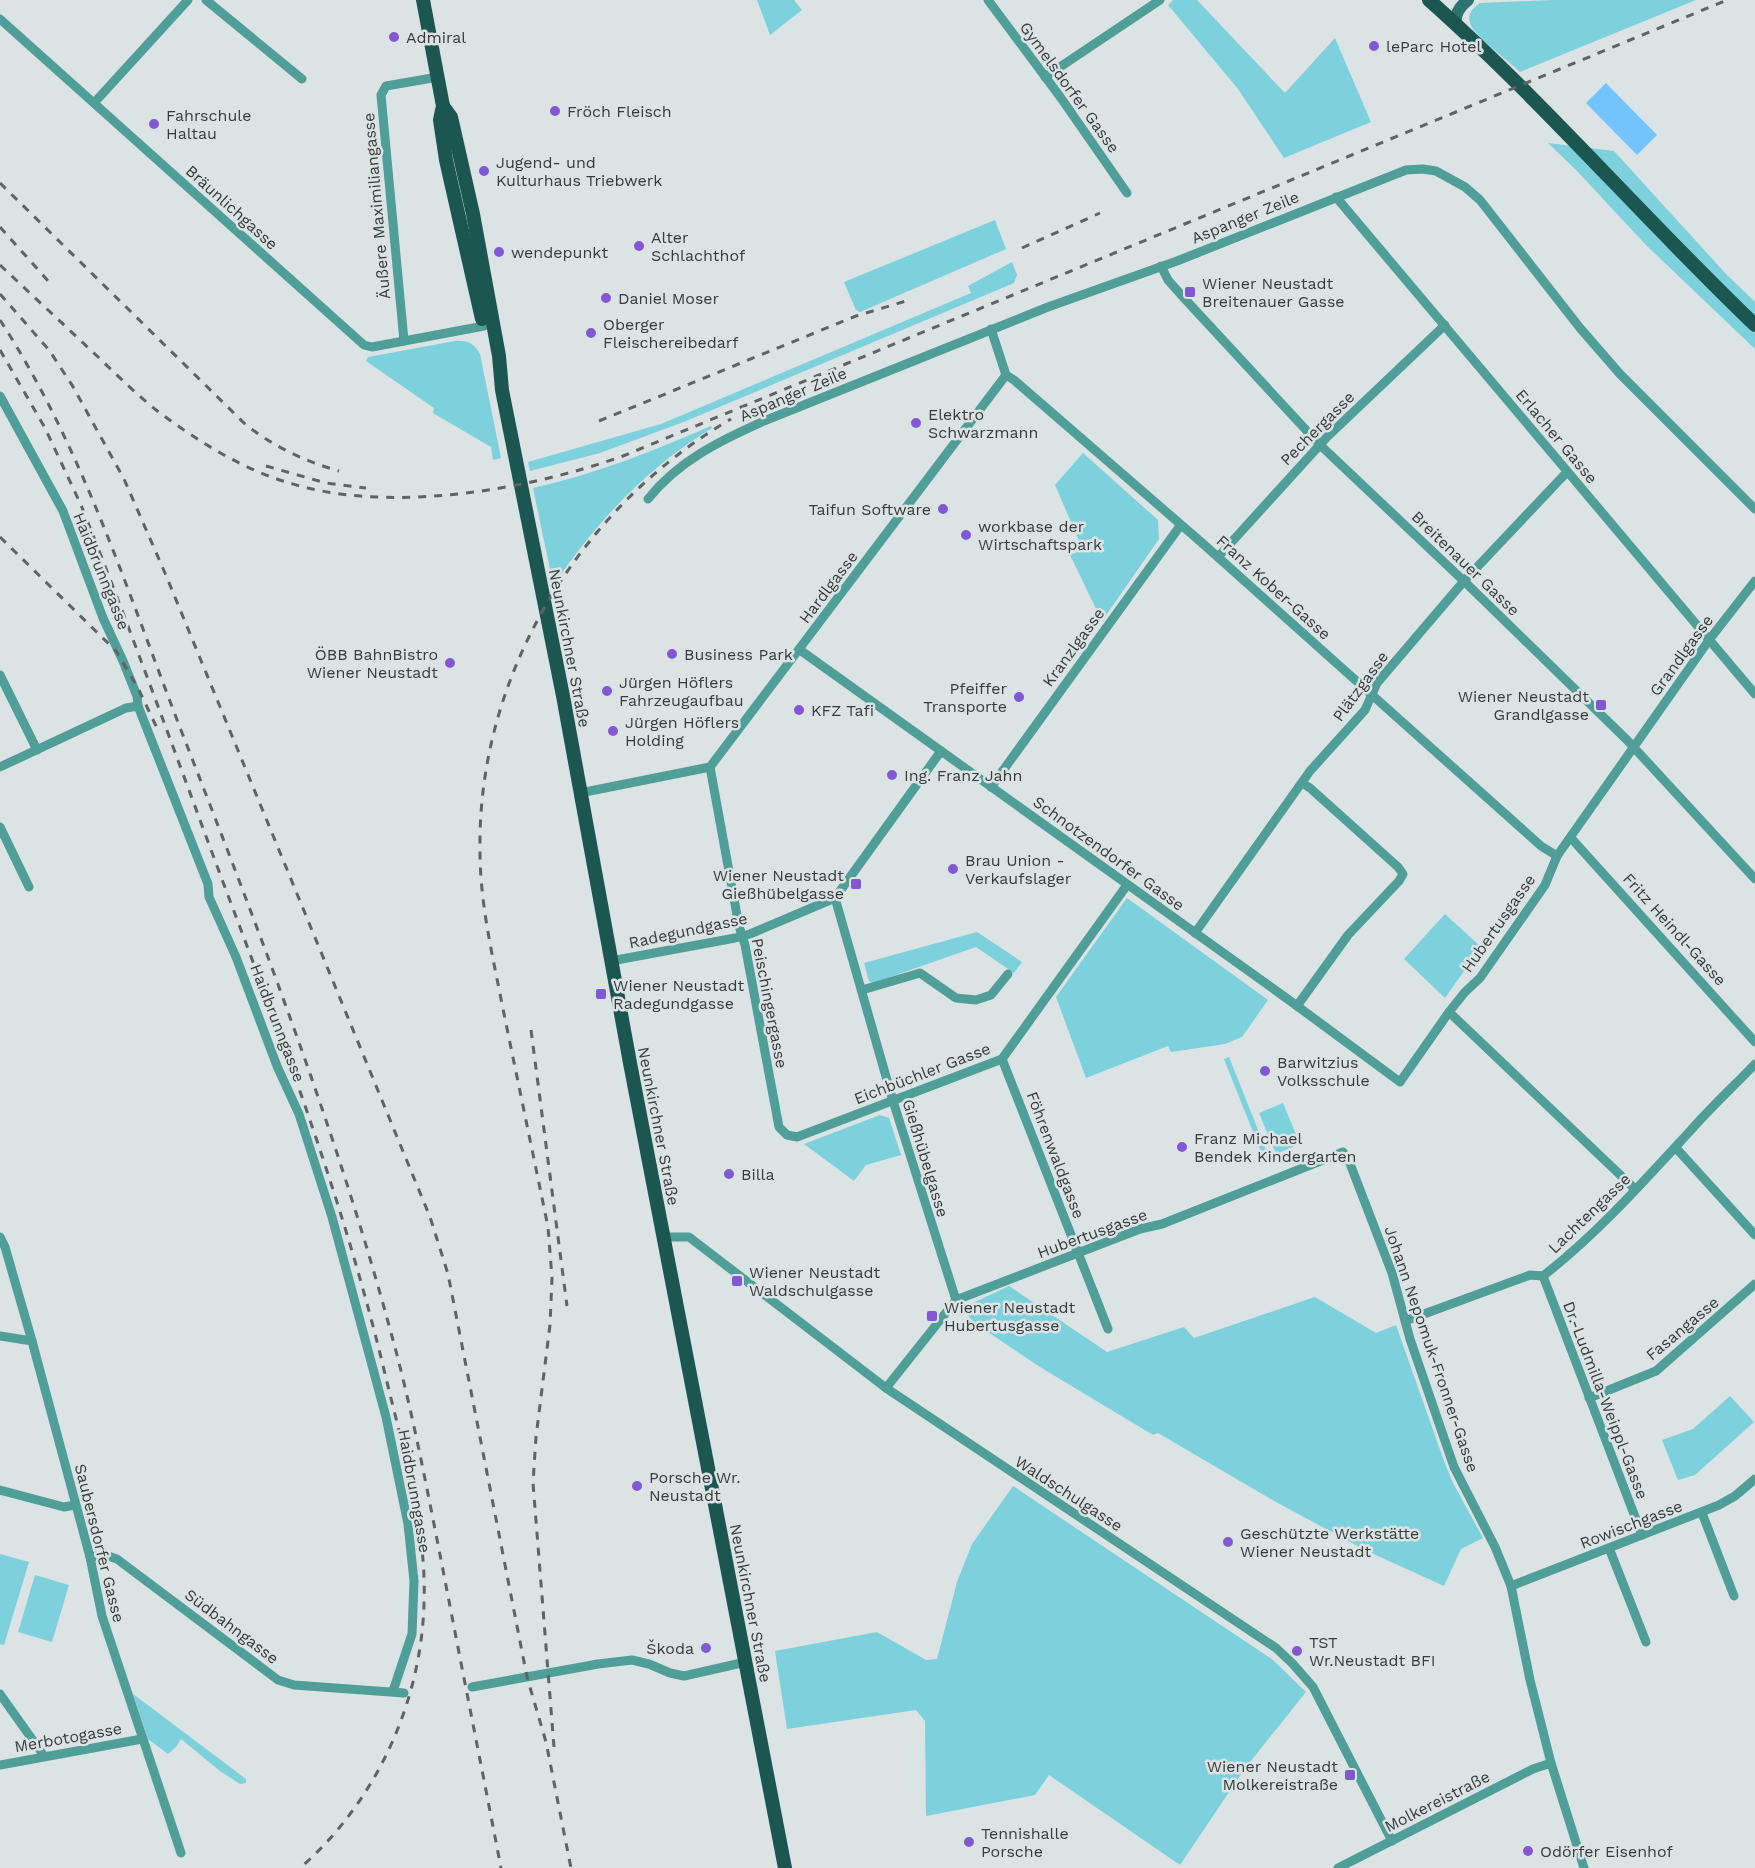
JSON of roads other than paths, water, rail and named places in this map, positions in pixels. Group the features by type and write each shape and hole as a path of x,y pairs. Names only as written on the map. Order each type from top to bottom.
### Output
{"main road":[{"name":"Neunkirchner Straße","path":"423,0 443,106 440,120 446,160 491,358 502,390"},
{"path":"1433,0 1531,96 1665,237 1755,325"},
{"name":"Neunkirchner Straße","path":"443,106 451,117 467,188 499,356 502,390 564,696 663,1237 785,1868"}],"street":[{"path":"94,103 188,0"},
{"path":"206,0 302,80"},
{"name":"Gymelsdorfer Gasse","path":"988,0 1127,192"},
{"path":"1141,0 1148,9"},
{"path":"1045,77 1160,0"},
{"path":"1455,24 1456,14 1461,5 1468,0"},
{"name":"Bräunlichgasse","path":"0,19 364,345 372,347 404,341"},
{"name":"Äußere Maximiliangasse","path":"404,341 381,95 386,86 438,76"},
{"name":"Aspanger Zeile","path":"648,499 681,467 731,436 992,329 1161,266 1336,196 1406,170 1423,169 1436,171 1465,187 1480,200 1580,328 1620,374 1755,510"},
{"name":"Erlacher Gasse","path":"1336,196 1755,694"},
{"name":"Breitenauer Gasse","path":"1161,266 1168,280 1184,298 1320,444 1464,580 1634,747 1755,879"},
{"path":"404,341 484,326"},
{"name":"Pechergasse","path":"1218,557 1320,444 1444,326"},
{"path":"992,329 1005,375"},
{"name":"Franz Kober-Gasse","path":"1005,375 1014,380 1218,557 1541,846 1557,856"},
{"name":"Hardlgasse","path":"710,767 1005,375"},
{"name":"Haidbrunngasse","path":"0,396 63,512 103,618 127,670 137,696 138,706 208,884 209,897 236,957 277,1066 299,1114 332,1217 386,1417 412,1554 413,1624 409,1645 393,1691"},
{"name":"Plätzgasse","path":"1195,933 1310,771 1365,710 1377,683 1464,580 1567,472"},
{"name":"Kranzlgasse","path":"991,787 1180,526"},
{"name":"Grandlgasse","path":"1634,747 1709,640 1755,581"},
{"name":"Schnotzendorfer Gasse","path":"800,650 1400,1082"},
{"path":"0,675 37,750"},
{"path":"0,767 126,708 138,706"},
{"name":"Hubertusgasse","path":"1400,1082 1449,1012 1480,978 1545,885 1557,856 1634,747"},
{"path":"835,898 941,752"},
{"path":"580,793 710,767"},
{"name":"Peischingergasse","path":"710,767 779,1127 787,1135"},
{"path":"1297,1006 1348,934 1402,874 1382,852 1302,783"},
{"path":"0,827 28,887"},
{"name":"Fritz Heindl-Gasse","path":"1571,838 1755,1042"},
{"name":"Eichbüchler Gasse","path":"787,1135 797,1137 1002,1059 1127,885"},
{"name":"Radegundgasse","path":"611,961 742,936 835,898"},
{"name":"Gießhübelgasse","path":"835,898 893,1101 956,1300"},
{"path":"862,990 920,973 956,998 976,1000 991,995 1008,974"},
{"path":"1449,1012 1635,1189"},
{"name":"Föhrenwaldgasse","path":"1002,1059 1108,1329"},
{"name":"Lachtengasse","path":"1405,1322 1530,1275 1542,1276 1567,1257 1676,1148 1755,1064"},
{"path":"1676,1148 1755,1235"},
{"name":"Hubertusgasse","path":"956,1300 1140,1229 1172,1220 1343,1152"},
{"name":"Johann Nepomuk-Fronner-Gasse","path":"1343,1152 1349,1161 1392,1273 1405,1322 1454,1467 1495,1547 1511,1586 1530,1680 1551,1763 1584,1868"},
{"name":"Saubersdorfer Gasse","path":"0,1237 5,1247 32,1341 90,1557 102,1616 181,1853"},
{"name":"Waldschulgasse","path":"663,1237 689,1237 886,1388 1276,1648 1313,1687 1392,1841"},
{"name":"Dr.-Ludmilla-Weippl-Gasse","path":"1542,1276 1642,1535"},
{"name":"Fasangasse","path":"1589,1398 1656,1371 1755,1284"},
{"path":"886,1388 956,1300"},
{"path":"0,1336 32,1341"},
{"name":"Rowischgasse","path":"1511,1586 1702,1513 1735,1496 1755,1479"},
{"path":"0,1490 64,1507 75,1505"},
{"path":"1702,1513 1734,1596"},
{"path":"1609,1548 1646,1642"},
{"name":"Südbahngasse","path":"90,1557 105,1555 117,1558 278,1680 294,1685 404,1693"},
{"path":"472,1687 632,1660 684,1676 746,1662"},
{"path":"0,1694 44,1756"},
{"name":"Merbotogasse","path":"0,1765 142,1739"},
{"name":"Molkereistraße","path":"1338,1868 1533,1769 1551,1763"}],"railway":[{"path":"0,265 152,406 204,443 235,461 283,481 323,491 365,496 409,497 499,488 584,469 623,456 1727,0"},
{"path":"0,183 246,425 290,452 339,471"},
{"path":"1022,248 1100,213"},
{"path":"0,227 49,282"},
{"path":"0,294 49,350 72,385 124,479 165,573 430,1217 448,1274 527,1677 546,1742 571,1868"},
{"path":"599,421 856,316 906,301"},
{"path":"0,320 55,417 100,518 265,949 344,1176 390,1329 412,1419 501,1868"},
{"path":"0,350 45,428 81,505 136,646 291,1065 332,1187 369,1311 418,1517 422,1546 424,1604 421,1641 414,1678 403,1714 389,1749 351,1813 327,1842 300,1868"},
{"path":"554,1747 533,1483 536,1437 550,1325 552,1278 548,1227 485,911 480,851 484,786 497,722 518,660 548,602 584,548 628,499 677,456 731,419"},
{"path":"266,466 326,483 366,488"},
{"path":"0,537 116,651 138,688 157,728"},
{"path":"531,1030 567,1306"}],"place":[{"name":"Admiral","path":"394,37"},
{"name":"leParc Hotel","path":"1374,46"},
{"name":"Fröch Fleisch","path":"555,111"},
{"name":"Fahrschule Haltau","path":"154,124"},
{"name":"Jugend- und Kulturhaus Triebwerk","path":"484,171"},
{"name":"Alter Schlachthof","path":"639,246"},
{"name":"wendepunkt","path":"499,252"},
{"name":"Wiener Neustadt Breitenauer Gasse","path":"1190,292"},
{"name":"Daniel Moser","path":"606,298"},
{"name":"Oberger Fleischereibedarf","path":"591,333"},
{"name":"Elektro Schwarzmann","path":"916,423"},
{"name":"Taifun Software","path":"943,509"},
{"name":"workbase der Wirtschaftspark","path":"966,535"},
{"name":"Business Park","path":"672,654"},
{"name":"ÖBB BahnBistro Wiener Neustadt","path":"450,663"},
{"name":"Jürgen Höflers Fahrzeugaufbau","path":"607,691"},
{"name":"Pfeiffer Transporte","path":"1019,697"},
{"name":"Wiener Neustadt Grandlgasse","path":"1601,705"},
{"name":"KFZ Tafi","path":"799,710"},
{"name":"Jürgen Höflers Holding","path":"613,731"},
{"name":"Ing. Franz Jahn","path":"892,775"},
{"name":"Brau Union - Verkaufslager","path":"953,869"},
{"name":"Wiener Neustadt Gießhübelgasse","path":"856,884"},
{"name":"Wiener Neustadt Radegundgasse","path":"601,994"},
{"name":"Barwitzius Volksschule","path":"1265,1071"},
{"name":"Franz Michael Bendek Kindergarten","path":"1182,1147"},
{"name":"Billa","path":"729,1174"},
{"name":"Wiener Neustadt Waldschulgasse","path":"737,1281"},
{"name":"Wiener Neustadt Hubertusgasse","path":"932,1316"},
{"name":"Porsche Wr. Neustadt","path":"637,1486"},
{"name":"Geschützte Werkstätte Wiener Neustadt","path":"1228,1542"},
{"name":"Škoda","path":"706,1648"},
{"name":"TST Wr.Neustadt BFI","path":"1297,1651"},
{"name":"Wiener Neustadt Molkereistraße","path":"1350,1775"},
{"name":"Tennishalle Porsche","path":"969,1842"},
{"name":"Odörfer Eisenhof","path":"1528,1851"}]}
